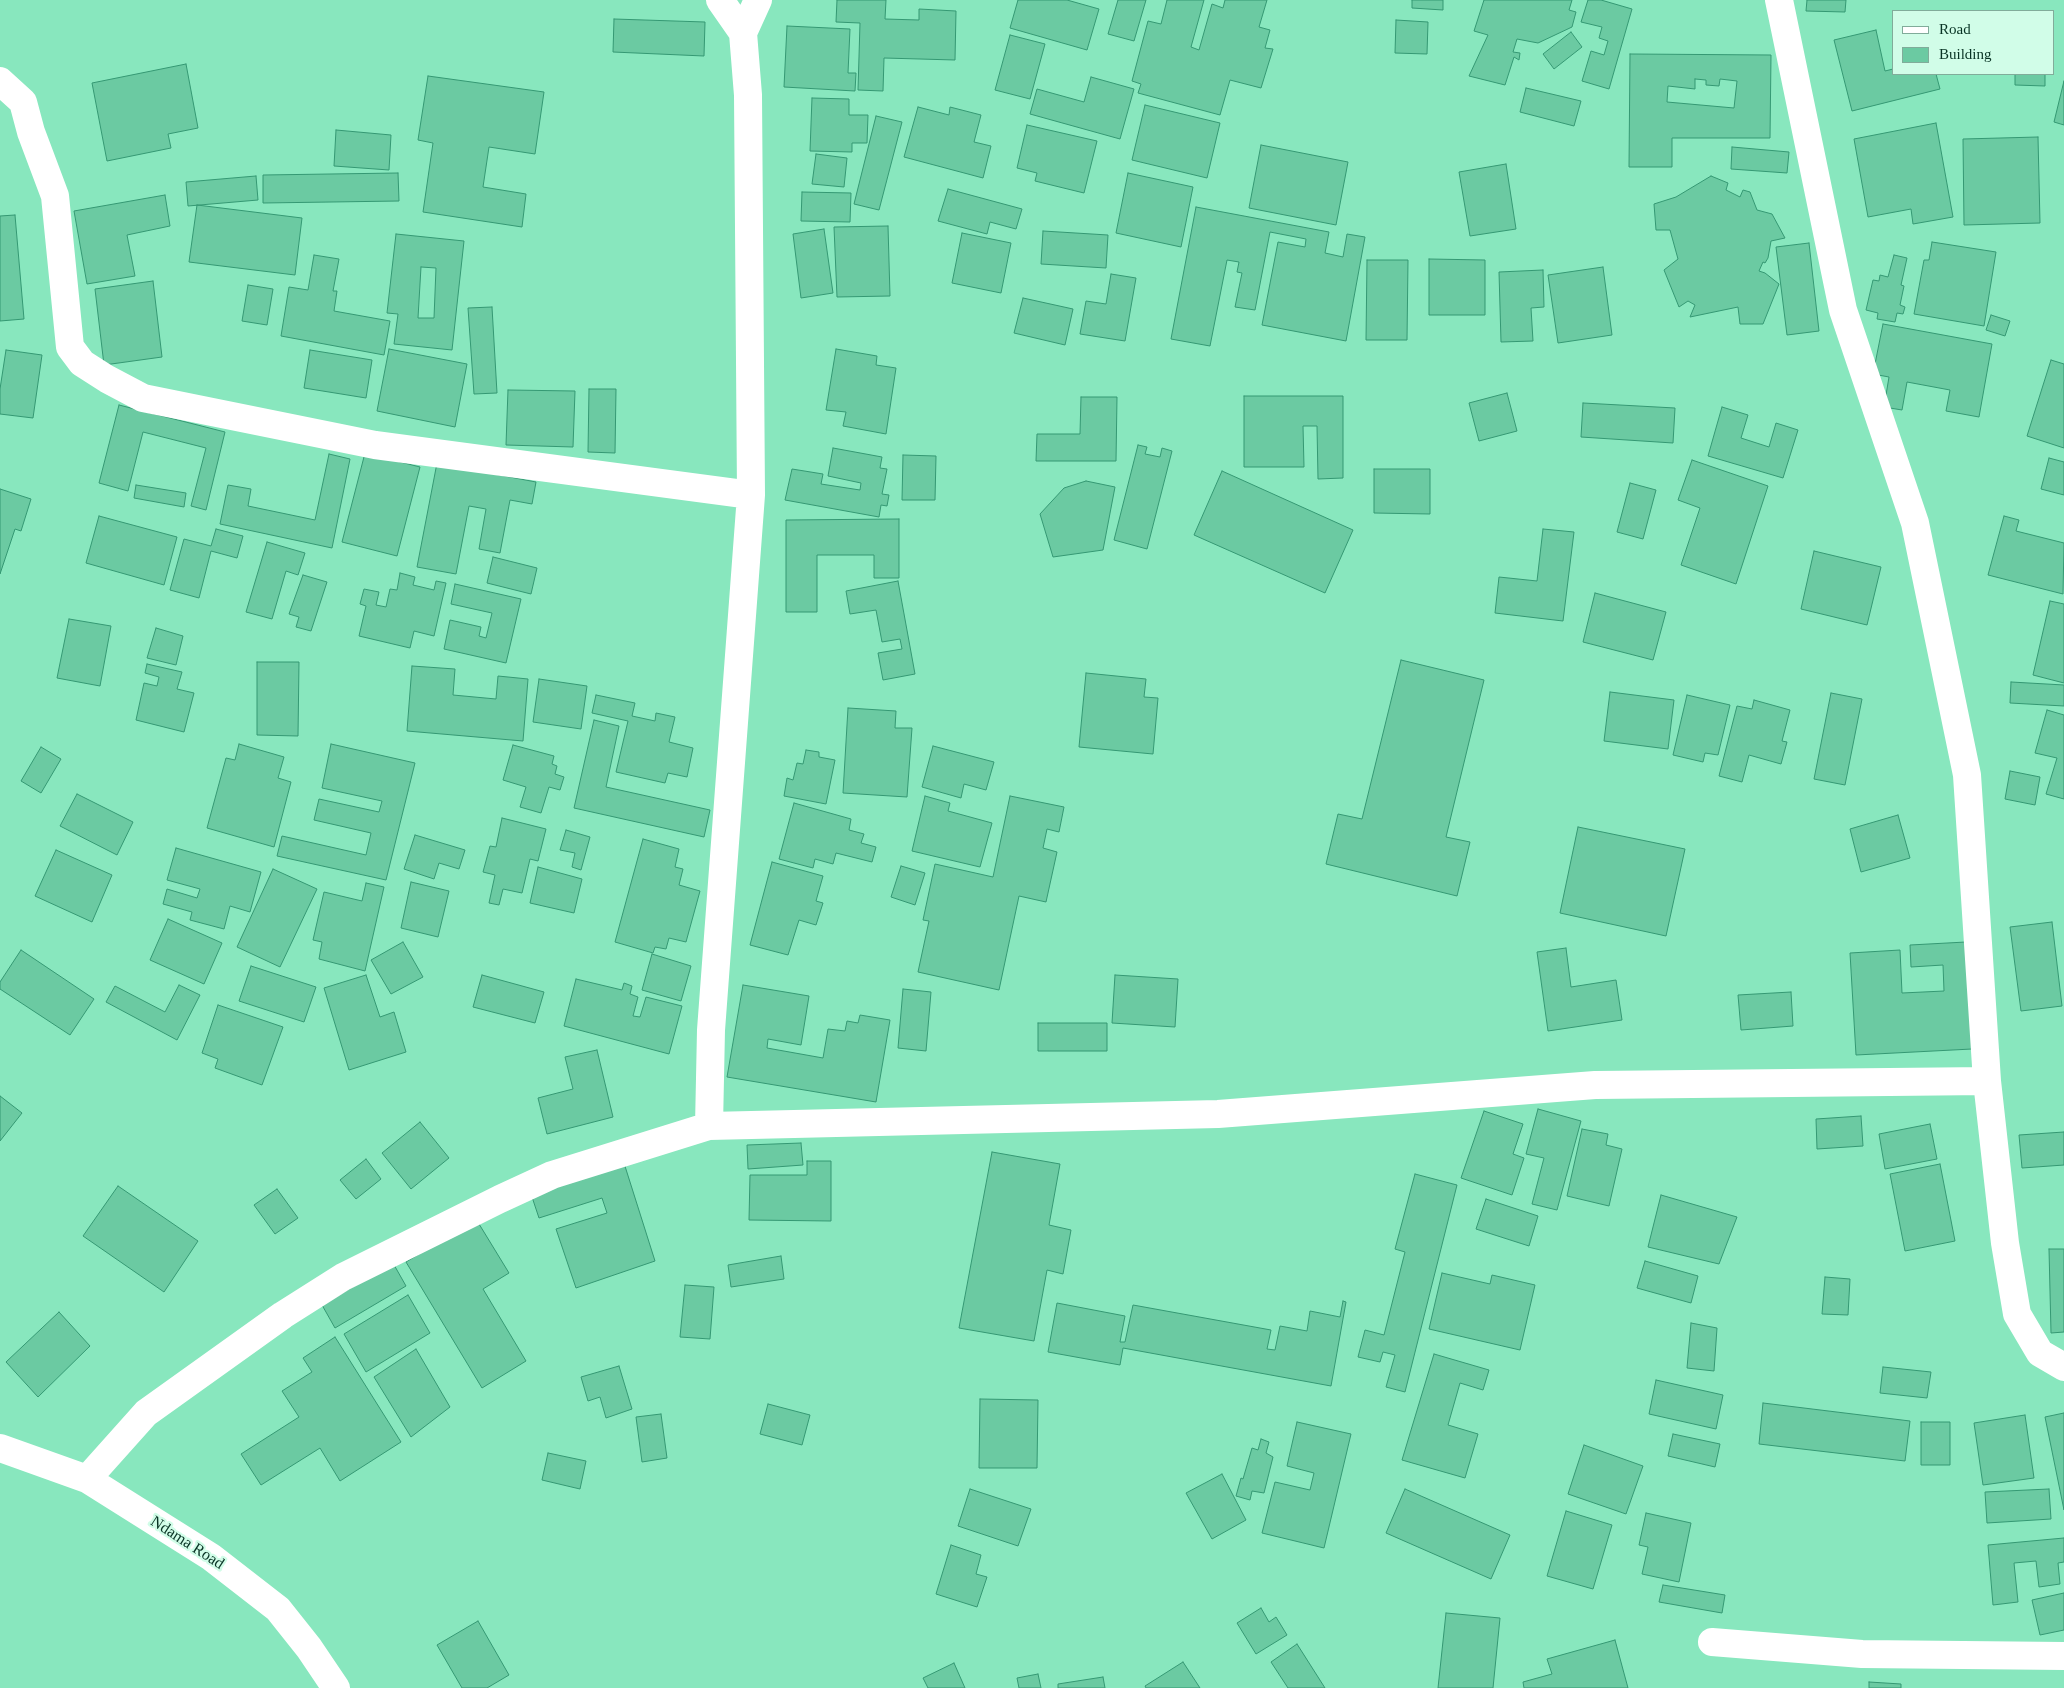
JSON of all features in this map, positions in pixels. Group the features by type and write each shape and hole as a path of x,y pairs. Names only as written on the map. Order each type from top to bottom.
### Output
{"street":[{"path":"720,0 743,33"},
{"path":"709,1126 711,1030 751,495 748,95 743,33 758,0"},
{"path":"1779,0 1842,310 1915,523 1967,775 1987,1081 2005,1242 2017,1314 2040,1353 2064,1367"},
{"path":"0,81 23,102 31,132 56,196 70,347 82,362 107,379 143,398 375,444 751,495"},
{"path":"87,1479 146,1413 283,1315 343,1277 552,1175 709,1126 1218,1114 1595,1085 1987,1081"},
{"name":"Ndama Road","path":"0,1448 87,1479 211,1557 278,1609 309,1648 336,1688"},
{"path":"1712,1642 1862,1654 2064,1656"}],"building":[{"path":"837,0 886,0 885,19 919,20 919,9 956,11 955,60 884,58 883,91 858,90 860,23 836,22"},
{"path":"1018,0 1067,0 1099,9 1087,50 1010,28"},
{"path":"1118,0 1146,0 1134,41 1108,34"},
{"path":"1167,0 1204,0 1191,47 1199,50 1212,4 1223,8 1225,0 1267,0 1259,27 1270,30 1265,48 1273,49 1261,88 1230,80 1220,115 1138,93 1141,84 1132,81 1148,21 1161,24"},
{"path":"1412,0 1443,0 1443,10 1412,8"},
{"path":"1484,0 1572,0 1569,10 1576,12 1572,27 1538,43 1517,39 1513,52 1520,53 1519,60 1514,57 1505,85 1469,76 1488,35 1474,31"},
{"path":"1588,0 1601,0 1632,9 1609,89 1582,81 1591,51 1604,55 1608,41 1599,38 1602,27 1581,22"},
{"path":"1807,0 1846,0 1845,12 1806,11"},
{"path":"614,19 705,22 704,56 613,52"},
{"path":"1396,20 1428,22 1427,54 1395,53"},
{"path":"787,26 850,29 848,73 856,73 855,91 784,87"},
{"path":"1876,30 1885,71 1892,69 1892,75 1936,75 1940,89 1852,111 1834,40"},
{"path":"1571,32 1582,47 1554,69 1543,54"},
{"path":"1010,35 1045,44 1030,99 995,90"},
{"path":"1630,54 1771,55 1770,138 1672,138 1672,167 1629,167","holes":["1695,79 1706,80 1706,85 1719,86 1720,79 1737,81 1734,108 1667,102 1668,86 1695,89"]},
{"path":"186,64 198,128 168,134 171,148 107,161 92,83"},
{"path":"2015,75 2045,75 2045,86 2015,85"},
{"path":"428,76 544,92 535,154 489,147 483,187 526,194 522,227 423,212 433,143 418,140"},
{"path":"1091,77 1134,89 1120,139 1030,114 1037,89 1084,102"},
{"path":"2064,81 2064,125 2054,122"},
{"path":"1526,88 1581,101 1574,126 1520,112"},
{"path":"812,98 849,99 849,115 868,115 867,143 852,143 852,152 810,151"},
{"path":"1145,105 1220,123 1207,178 1132,160"},
{"path":"918,107 949,115 950,107 981,115 974,142 991,146 983,178 904,157"},
{"path":"876,116 902,122 879,210 854,204"},
{"path":"1936,123 1953,217 1913,224 1911,209 1868,217 1854,139"},
{"path":"1027,125 1097,141 1084,193 1035,181 1037,173 1017,168"},
{"path":"336,130 391,135 389,170 334,166"},
{"path":"2038,137 2040,223 1964,225 1963,139"},
{"path":"1261,145 1348,162 1336,225 1249,208"},
{"path":"1732,147 1789,152 1787,173 1731,169"},
{"path":"816,154 847,158 844,187 812,184"},
{"path":"1506,164 1516,229 1470,236 1459,172"},
{"path":"398,173 399,201 263,203 263,175"},
{"path":"1128,173 1193,187 1181,247 1116,233"},
{"path":"256,176 258,200 188,206 186,182"},
{"path":"1711,176 1728,183 1726,190 1740,197 1743,190 1750,192 1757,210 1772,214 1785,238 1771,241 1768,258 1765,263 1763,262 1759,271 1765,273 1779,284 1763,324 1740,324 1738,307 1690,317 1695,305 1688,301 1679,307 1664,270 1678,259 1670,230 1656,230 1654,204 1676,197"},
{"path":"948,189 1022,209 1016,229 990,222 987,234 938,221"},
{"path":"802,192 851,193 850,222 801,221"},
{"path":"165,195 170,226 127,235 135,276 87,284 74,211"},
{"path":"197,205 302,218 295,275 189,262"},
{"path":"1196,207 1329,232 1325,253 1343,257 1347,234 1365,237 1346,341 1262,325 1278,242 1305,247 1306,239 1270,232 1255,310 1235,307 1242,273 1237,272 1239,262 1227,260 1210,346 1171,339"},
{"path":"15,215 24,319 0,321 0,216"},
{"path":"888,226 890,296 837,297 834,227"},
{"path":"824,229 833,293 801,298 793,234"},
{"path":"1043,231 1108,235 1106,268 1041,264"},
{"path":"962,233 1011,243 1001,293 952,283"},
{"path":"396,234 464,241 452,350 394,344 398,314 387,313","holes":["421,267 436,268 434,318 418,318"]},
{"path":"1932,242 1996,252 1984,326 1914,314 1924,260 1929,260"},
{"path":"1809,243 1819,331 1787,335 1776,247"},
{"path":"314,255 339,259 333,291 337,291 334,311 390,321 384,355 281,336 289,287 308,290"},
{"path":"1894,255 1907,258 1901,285 1904,286 1900,305 1905,307 1903,314 1897,313 1895,322 1877,319 1878,313 1866,310 1873,280 1879,281 1880,275 1888,277"},
{"path":"1429,259 1485,260 1485,315 1429,315"},
{"path":"1367,260 1408,260 1407,340 1366,340"},
{"path":"1603,267 1612,335 1558,343 1548,275"},
{"path":"1543,270 1544,307 1531,308 1533,341 1501,342 1499,272"},
{"path":"1111,274 1136,278 1125,341 1080,334 1086,301 1106,304"},
{"path":"153,281 162,357 104,365 95,289"},
{"path":"248,285 273,289 267,325 242,321"},
{"path":"1023,298 1073,309 1065,345 1014,333"},
{"path":"492,307 497,393 474,394 468,308"},
{"path":"1991,315 2010,321 2005,336 1986,330"},
{"path":"1883,324 1992,344 1979,417 1946,411 1950,390 1907,382 1902,410 1884,407 1889,377 1873,374"},
{"path":"389,349 467,364 455,427 377,411"},
{"path":"836,349 877,356 876,365 896,368 886,434 843,426 846,412 826,410"},
{"path":"6,350 42,355 33,418 0,414 0,389"},
{"path":"310,350 372,360 366,398 304,388"},
{"path":"2051,360 2064,364 2064,448 2027,436"},
{"path":"589,389 616,389 615,453 588,452"},
{"path":"508,390 575,391 573,447 506,445"},
{"path":"1507,393 1517,431 1479,441 1469,403"},
{"path":"1244,396 1343,396 1343,478 1318,479 1317,426 1303,426 1304,467 1244,467"},
{"path":"1081,397 1117,397 1116,461 1036,461 1037,434 1080,434"},
{"path":"1583,403 1675,408 1673,443 1581,437"},
{"path":"119,405 225,432 206,510 191,506 206,448 143,432 128,491 99,483"},
{"path":"1722,407 1748,415 1741,438 1769,447 1776,423 1798,430 1783,478 1708,456"},
{"path":"1138,445 1147,447 1145,454 1160,457 1162,448 1172,451 1147,549 1114,540"},
{"path":"833,448 882,457 880,468 887,469 882,494 889,495 887,506 881,505 879,517 785,500 792,469 823,474 821,484 860,490 861,483 828,476"},
{"path":"365,453 420,467 397,556 342,542"},
{"path":"329,454 350,459 332,548 220,524 228,485 251,489 248,506 315,520"},
{"path":"903,455 936,456 935,500 902,500"},
{"path":"2049,458 2064,462 2064,495 2041,489"},
{"path":"1692,460 1768,486 1736,584 1681,565 1700,508 1678,500"},
{"path":"437,463 536,482 532,504 510,500 500,553 479,549 486,509 469,506 456,574 417,567"},
{"path":"1374,469 1430,469 1430,514 1374,513"},
{"path":"1222,471 1353,530 1325,593 1194,535"},
{"path":"1086,481 1115,487 1103,550 1053,557 1040,514 1064,488"},
{"path":"1630,483 1656,490 1643,539 1617,532"},
{"path":"136,485 186,493 184,507 134,498"},
{"path":"0,489 31,499 21,531 15,529 0,574"},
{"path":"99,516 177,537 164,585 86,563"},
{"path":"2004,516 2019,520 2016,531 2064,543 2063,594 1988,575"},
{"path":"899,519 899,578 874,578 874,555 817,555 817,612 786,612 786,520"},
{"path":"216,529 243,536 237,558 211,551 199,598 170,590 184,539 211,546"},
{"path":"1543,529 1574,532 1563,621 1495,613 1499,577 1537,581"},
{"path":"267,542 305,553 298,575 286,571 272,619 246,612"},
{"path":"1814,551 1881,567 1867,625 1801,609"},
{"path":"493,557 537,568 531,594 487,583"},
{"path":"400,573 415,577 413,585 434,590 436,581 446,583 434,636 414,631 410,648 359,636 366,606 360,604 364,589 379,592 376,605 386,607 390,589 397,590"},
{"path":"303,575 327,582 311,631 296,627 299,617 289,614"},
{"path":"898,581 915,674 883,680 878,653 902,649 900,639 882,642 876,610 850,614 846,591"},
{"path":"455,584 521,599 506,663 444,649 450,620 481,627 479,636 486,638 492,613 451,604"},
{"path":"1595,593 1666,612 1653,660 1583,642"},
{"path":"2050,601 2064,604 2064,683 2033,675"},
{"path":"69,619 111,626 100,686 57,678"},
{"path":"156,628 183,636 176,665 147,658"},
{"path":"1401,660 1484,680 1446,837 1470,842 1457,896 1326,864 1338,814 1362,819"},
{"path":"257,662 299,662 298,736 257,735"},
{"path":"147,664 182,672 177,689 194,693 184,732 136,720 144,683 157,686 159,677 145,673"},
{"path":"412,666 455,669 453,695 496,699 498,676 528,679 523,741 407,731"},
{"path":"1086,673 1146,679 1144,697 1158,698 1153,754 1079,747"},
{"path":"539,679 587,686 581,729 533,722"},
{"path":"2011,682 2064,685 2064,706 2010,703"},
{"path":"1610,692 1674,700 1668,749 1604,741"},
{"path":"1831,693 1862,699 1845,785 1814,779"},
{"path":"596,695 635,703 632,716 655,721 656,713 675,717 669,742 693,748 687,777 668,773 665,783 616,772 628,721 592,713"},
{"path":"1687,695 1730,705 1718,755 1705,753 1703,762 1673,755"},
{"path":"1754,700 1790,710 1782,741 1787,742 1781,764 1749,755 1742,782 1719,776 1737,706 1752,709"},
{"path":"848,708 896,711 895,728 912,728 907,797 843,793"},
{"path":"2047,710 2064,715 2064,799 2046,794 2057,758 2035,753"},
{"path":"594,720 619,726 606,787 710,810 704,837 574,808"},
{"path":"239,744 284,757 278,778 291,782 274,847 207,828 226,758 235,760"},
{"path":"331,744 415,763 386,880 277,856 282,836 366,855 371,833 314,820 319,799 379,812 382,801 322,788"},
{"path":"513,745 554,756 552,764 557,766 555,774 564,777 560,790 549,787 541,813 520,807 526,787 503,780"},
{"path":"933,746 994,762 986,790 964,784 961,798 922,787"},
{"path":"41,747 61,759 41,793 21,781"},
{"path":"806,750 819,752 819,757 835,760 826,804 784,796 787,778 793,780 797,763 803,764"},
{"path":"2010,771 2040,777 2035,805 2005,799"},
{"path":"77,794 133,822 117,855 60,826"},
{"path":"925,796 950,803 948,811 992,823 980,867 912,851"},
{"path":"1010,796 1064,807 1059,832 1047,829 1043,848 1057,852 1046,902 1019,896 999,990 918,972 929,921 923,920 935,864 993,877"},
{"path":"794,803 851,819 849,830 864,834 861,843 876,847 872,862 836,853 833,864 815,859 813,868 779,859"},
{"path":"1898,815 1910,858 1861,872 1850,829"},
{"path":"502,818 546,829 538,861 530,859 522,893 503,889 499,905 489,903 495,875 483,872 490,846 496,847"},
{"path":"1578,827 1685,849 1666,936 1560,913"},
{"path":"566,830 590,837 581,870 572,867 575,853 560,850"},
{"path":"415,835 465,850 459,869 439,863 434,879 404,869"},
{"path":"643,839 679,849 675,867 683,869 679,885 700,891 686,942 669,938 666,949 655,947 653,953 615,942"},
{"path":"176,848 261,872 250,912 230,906 224,929 190,920 192,912 163,904 167,889 197,898 200,889 167,880"},
{"path":"56,850 112,875 92,922 35,896"},
{"path":"772,862 823,876 816,901 823,903 816,925 799,920 788,955 750,945"},
{"path":"901,866 925,873 915,905 891,897"},
{"path":"538,867 582,879 574,913 530,903"},
{"path":"273,869 317,889 280,967 237,947"},
{"path":"411,882 449,891 438,937 401,928"},
{"path":"366,883 384,887 365,971 319,959 322,942 313,940 324,892 362,901"},
{"path":"168,919 222,943 204,984 150,960"},
{"path":"2052,922 2062,1006 2021,1011 2010,927"},
{"path":"403,942 423,977 391,994 371,960"},
{"path":"1966,942 1972,1049 1856,1055 1850,953 1900,950 1902,993 1944,991 1943,965 1911,967 1910,945"},
{"path":"1566,948 1571,987 1616,980 1622,1020 1548,1031 1537,952"},
{"path":"21,950 94,999 70,1035 0,989 0,982"},
{"path":"652,954 691,966 681,1001 642,990"},
{"path":"251,966 316,987 304,1022 239,1001"},
{"path":"366,975 380,1017 394,1012 406,1052 349,1070 324,988"},
{"path":"482,975 544,992 535,1023 473,1007"},
{"path":"1115,975 1178,979 1175,1027 1112,1023"},
{"path":"576,979 622,990 624,983 632,986 630,994 638,997 633,1016 640,1017 646,997 682,1006 669,1054 564,1026"},
{"path":"179,985 200,995 177,1040 106,1002 115,986 165,1012"},
{"path":"743,985 809,996 801,1045 768,1039 767,1048 823,1058 828,1029 845,1031 847,1021 858,1023 860,1015 890,1020 876,1102 727,1077"},
{"path":"903,989 931,992 926,1051 898,1048"},
{"path":"1791,992 1793,1026 1741,1030 1738,995"},
{"path":"218,1005 283,1027 262,1085 215,1068 218,1059 202,1053"},
{"path":"1038,1023 1107,1023 1107,1051 1038,1051"},
{"path":"597,1050 613,1117 547,1134 538,1098 573,1089 565,1057"},
{"path":"0,1096 22,1113 0,1141"},
{"path":"1538,1109 1581,1121 1557,1210 1532,1204 1544,1158 1526,1154"},
{"path":"1484,1111 1523,1124 1513,1154 1524,1158 1512,1195 1461,1178"},
{"path":"1861,1116 1863,1146 1817,1149 1816,1119"},
{"path":"420,1122 449,1158 411,1189 382,1153"},
{"path":"1930,1124 1937,1159 1885,1169 1879,1134"},
{"path":"1582,1129 1608,1134 1606,1145 1622,1149 1609,1206 1567,1196"},
{"path":"2064,1132 2064,1165 2022,1168 2019,1135"},
{"path":"801,1143 803,1165 748,1169 747,1145"},
{"path":"992,1152 1060,1164 1049,1225 1071,1230 1063,1274 1047,1270 1034,1341 959,1328"},
{"path":"366,1159 381,1179 356,1199 340,1180"},
{"path":"807,1161 831,1161 831,1221 749,1220 750,1175 807,1175"},
{"path":"624,1163 655,1261 576,1288 556,1229 607,1213 602,1198 539,1218 531,1194"},
{"path":"1940,1164 1955,1241 1905,1251 1890,1174"},
{"path":"1415,1174 1457,1185 1405,1392 1386,1387 1395,1355 1383,1352 1380,1362 1358,1357 1365,1330 1384,1335 1405,1252 1395,1249"},
{"path":"118,1186 198,1241 164,1292 83,1236"},
{"path":"277,1189 298,1218 275,1234 254,1205"},
{"path":"1661,1195 1737,1217 1719,1264 1648,1247"},
{"path":"1486,1199 1538,1216 1529,1246 1476,1229"},
{"path":"476,1219 509,1273 483,1289 526,1361 482,1388 406,1262"},
{"path":"2049,1249 2064,1249 2064,1332 2051,1333"},
{"path":"781,1256 784,1279 731,1287 728,1265"},
{"path":"1645,1261 1698,1276 1691,1303 1637,1288"},
{"path":"393,1263 406,1286 335,1328 322,1305"},
{"path":"1442,1273 1490,1284 1492,1275 1535,1285 1520,1350 1429,1329"},
{"path":"1825,1277 1850,1279 1848,1315 1822,1314"},
{"path":"685,1285 714,1287 710,1339 680,1337"},
{"path":"408,1295 430,1333 366,1372 344,1334"},
{"path":"1343,1301 1346,1302 1331,1386 1123,1348 1120,1365 1048,1352 1057,1303 1125,1316 1120,1342 1125,1342 1133,1305 1271,1330 1267,1349 1275,1350 1280,1326 1307,1331 1310,1311 1340,1317"},
{"path":"59,1312 90,1346 38,1397 6,1362"},
{"path":"1691,1323 1717,1328 1714,1371 1687,1368"},
{"path":"335,1337 401,1442 340,1481 320,1448 261,1485 241,1454 299,1417 282,1391 312,1372 303,1358"},
{"path":"416,1349 450,1407 411,1437 374,1377"},
{"path":"1434,1354 1489,1370 1483,1390 1460,1383 1448,1425 1478,1434 1465,1478 1402,1460"},
{"path":"619,1366 632,1409 606,1418 600,1397 588,1401 581,1377"},
{"path":"1883,1367 1931,1372 1927,1398 1880,1393"},
{"path":"1656,1380 1723,1395 1716,1429 1649,1414"},
{"path":"980,1399 1038,1400 1037,1468 979,1468"},
{"path":"1763,1403 1910,1421 1905,1461 1759,1444"},
{"path":"768,1404 810,1415 802,1445 760,1434"},
{"path":"2064,1413 2064,1510 2045,1417"},
{"path":"661,1414 667,1458 642,1462 636,1417"},
{"path":"2025,1415 2034,1478 1983,1485 1974,1423"},
{"path":"1297,1422 1351,1434 1324,1548 1262,1533 1275,1482 1310,1490 1314,1473 1287,1466"},
{"path":"1921,1422 1950,1422 1950,1465 1921,1465"},
{"path":"1673,1434 1720,1444 1715,1467 1668,1456"},
{"path":"1261,1439 1269,1442 1266,1453 1273,1457 1264,1493 1252,1491 1250,1500 1236,1496 1252,1448 1258,1450"},
{"path":"1584,1445 1643,1466 1626,1514 1568,1494"},
{"path":"548,1453 586,1461 580,1489 542,1480"},
{"path":"1222,1474 1246,1520 1212,1539 1186,1493"},
{"path":"970,1489 1031,1509 1018,1546 958,1526"},
{"path":"1405,1489 1510,1535 1491,1579 1386,1533"},
{"path":"2049,1489 2051,1519 1987,1523 1985,1492"},
{"path":"1566,1511 1612,1525 1593,1589 1547,1576"},
{"path":"1646,1513 1691,1523 1679,1582 1642,1574 1648,1547 1639,1545"},
{"path":"2064,1538 2064,1562 2058,1563 2060,1584 2039,1587 2036,1561 2014,1563 2018,1602 1993,1605 1988,1545"},
{"path":"951,1545 981,1555 976,1574 987,1577 977,1607 936,1594"},
{"path":"1663,1585 1725,1595 1722,1613 1659,1602"},
{"path":"2064,1593 2064,1630 2040,1635 2032,1600"},
{"path":"1261,1608 1269,1622 1276,1617 1287,1635 1256,1654 1237,1623"},
{"path":"1446,1613 1500,1618 1493,1688 1438,1688"},
{"path":"478,1621 509,1675 487,1688 462,1688 437,1645"},
{"path":"1615,1640 1628,1688 1524,1688 1523,1682 1552,1674 1547,1659"},
{"path":"1297,1644 1325,1688 1288,1688 1271,1662"},
{"path":"1183,1662 1200,1688 1146,1688 1145,1686"},
{"path":"954,1663 965,1688 928,1688 923,1678"},
{"path":"1038,1674 1041,1688 1019,1688 1017,1678"},
{"path":"1103,1677 1105,1688 1058,1688 1058,1684"},
{"path":"1869,1682 1901,1684 1901,1688 1869,1688"}]}
